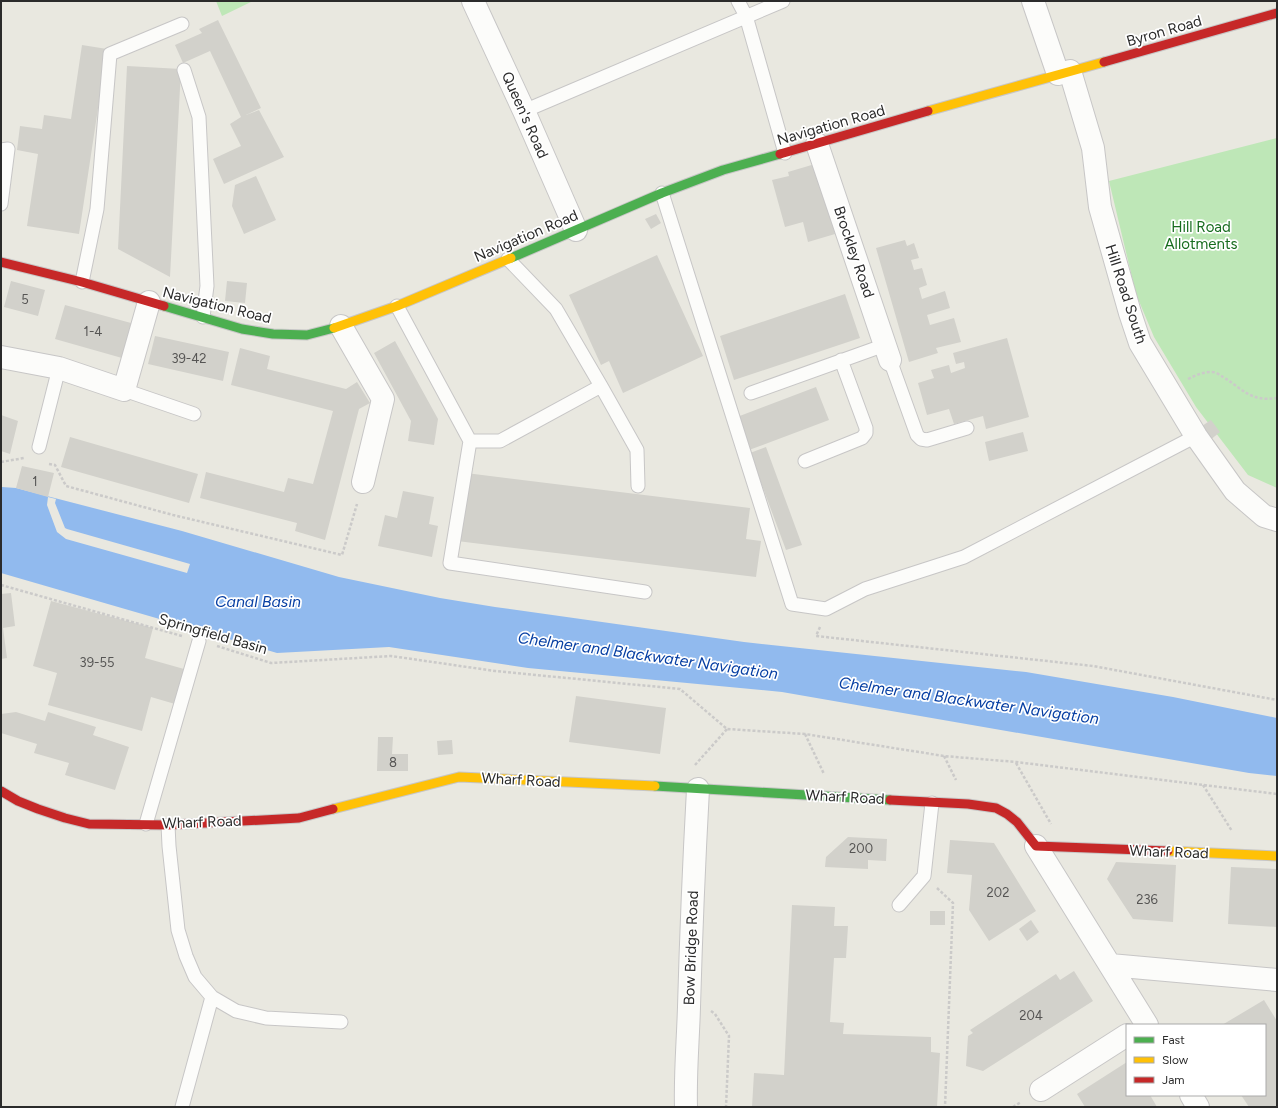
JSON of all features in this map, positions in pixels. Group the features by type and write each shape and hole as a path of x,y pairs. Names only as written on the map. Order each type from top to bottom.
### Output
{"street":[{"name":"Queen's Road","path":"473,1 524,111 576,230"},
{"name":"Hill Road South","path":"1033,1 1064,72 1093,148 1100,207 1140,343 1196,436 1235,491 1264,516 1277,520"},
{"name":"Byron Road","path":"1064,72 1132,55 1277,13"},
{"name":"Navigation Road","path":"1,262 82,282 242,329 273,334 307,335 341,326 397,306 662,193 723,170 1064,72"},
{"name":"Brockley Road","path":"817,144 887,353"},
{"path":"1,358 60,368 124,390 149,302"},
{"path":"341,326 383,399 363,482"},
{"name":"Wharf Road","path":"1,791 18,801 89,824 168,825 298,818 459,777 834,796 932,803 961,803 984,806 1001,810 1026,833 1036,846 1145,1024"},
{"name":"Bow Bridge Road","path":"686,1107 685,1077 688,1044 693,885 698,789"},
{"name":"Wharf Road","path":"1036,846 1277,856"},
{"path":"1110,965 1277,980"},
{"path":"1041,1090 1126,1036"},
{"path":"1192,1096 1198,1107"}],"lane":[{"path":"738,1 746,16 785,153"},
{"path":"524,111 783,1"},
{"path":"82,282 97,209 110,54 182,24"},
{"path":"184,70 199,117 207,286 203,317"},
{"path":"1,150 8,149 1,204"},
{"path":"662,193 792,604 826,609 865,589 964,557 1196,436"},
{"path":"508,259 556,309 601,386 637,450 638,486"},
{"path":"397,306 470,441 450,563 645,592"},
{"path":"751,393 841,360 887,353 917,435 921,439 927,440 966,428"},
{"path":"805,461 862,438 866,433 866,428 841,360"},
{"path":"39,447 60,368"},
{"path":"470,441 500,441 601,386"},
{"path":"124,390 194,414"},
{"path":"146,824 199,641"},
{"path":"899,905 924,876 932,803"},
{"path":"168,825 178,930 186,956 195,976 212,997 236,1010 266,1018 341,1022"},
{"path":"182,1107 212,997"}],"path":[{"path":"1169,391 1199,373 1214,372 1228,380 1243,392 1256,398 1277,398"},
{"path":"1,462 23,458 30,459"},
{"path":"42,462 55,465 66,486 173,515 342,555 363,482"},
{"name":"Springfield Basin","path":"1,586 199,641 272,663 391,656 495,671 680,689 726,730"},
{"path":"826,609 816,636 1092,666 1277,700"},
{"path":"675,788 726,730 805,734 944,756 1016,762 1277,794"},
{"path":"805,734 834,796"},
{"path":"1016,762 1064,847"},
{"path":"1203,785 1247,855"},
{"path":"924,876 953,903 945,1107"},
{"path":"689,1003 702,1003 715,1014 729,1036 726,1107"}],"green space":[{"path":"216,1 253,1 222,16"},
{"name":"Hill Road Allotments","path":"1277,138 1277,488 1248,475 1196,407 1154,337 1136,294 1109,181"}],"water":[{"name":"Canal Basin","path":"2,487 16,488 182,531 339,577 440,598 744,642 1026,672 1173,697 1277,718 1277,776 1249,773 782,692 528,668 389,647 277,653 1,573"}],"pier":[{"path":"48,497 56,499 55,503 65,528 190,564 187,573 66,539 57,532 47,505"}],"building":[{"path":"218,20 261,108 246,115 259,110 284,157 224,184 213,159 241,146 230,124 241,117 210,51 183,63 175,45 202,33 199,29"},
{"path":"82,45 107,49 79,234 27,226 38,154 17,150 20,126 42,129 44,115 71,119"},
{"path":"127,66 181,69 170,277 118,249"},
{"path":"815,164 835,234 808,242 803,222 785,227 772,180 789,176 788,172"},
{"path":"256,176 276,220 244,234 232,206 235,185"},
{"path":"656,214 661,223 651,229 645,219"},
{"path":"905,240 907,246 914,243 919,258 911,260 914,270 922,268 927,285 919,288 922,299 945,291 950,308 927,315 930,325 954,318 961,342 936,348 938,353 909,362 876,248"},
{"path":"657,255 703,356 623,393 609,361 601,365 569,295"},
{"path":"11,281 45,290 38,316 4,307"},
{"path":"227,281 247,283 245,303 225,301"},
{"path":"845,294 860,338 734,380 720,336"},
{"path":"65,305 131,323 122,358 55,339"},
{"path":"155,336 229,352 223,381 148,364"},
{"path":"1007,338 1029,417 986,429 983,416 954,424 949,409 927,415 918,383 934,378 931,370 949,365 951,373 965,368 964,362 956,364 953,353"},
{"path":"395,341 438,419 434,445 408,441 411,421 374,353"},
{"path":"240,348 270,356 267,369 346,389 357,382 370,403 359,409 325,540 295,531 297,523 200,498 206,472 284,492 288,478 313,484 333,411 231,385"},
{"path":"816,387 829,420 749,450 737,417"},
{"path":"1,415 18,421 10,454 1,451"},
{"path":"1211,420 1220,432 1209,441 1199,428"},
{"path":"1023,432 1028,451 989,461 985,442"},
{"path":"70,437 198,474 189,503 61,467"},
{"path":"766,447 802,545 786,550 750,453"},
{"path":"22,466 54,473 48,497 16,488"},
{"path":"466,473 750,508 746,539 761,541 756,577 457,541"},
{"path":"403,491 434,497 429,524 438,526 432,557 378,546 385,515 397,518"},
{"path":"11,593 15,626 3,628 7,658 1,659 1,594"},
{"path":"51,601 153,628 145,658 184,669 175,704 151,697 142,731 48,705 57,673 33,666"},
{"path":"576,696 666,708 660,754 569,742"},
{"path":"16,712 45,721 48,712 96,727 93,735 129,747 115,790 65,775 69,763 34,753 37,744 1,733 1,714"},
{"path":"378,737 393,737 392,754 408,754 408,771 377,771"},
{"path":"452,740 453,754 438,755 437,741"},
{"path":"848,837 887,839 886,861 868,860 868,869 825,867 826,857"},
{"path":"950,840 994,843 1036,911 989,941 969,910 972,875 947,873"},
{"path":"1116,862 1176,865 1173,922 1133,919 1107,879"},
{"path":"1231,867 1277,869 1277,927 1228,924"},
{"path":"792,905 835,907 834,926 848,926 846,958 834,958 830,1022 844,1023 843,1034 931,1037 931,1052 940,1053 937,1107 752,1107 754,1073 784,1075"},
{"path":"930,911 945,911 945,925 930,925"},
{"path":"1031,920 1039,932 1027,941 1019,929"},
{"path":"1074,971 1093,1001 983,1071 966,1066 968,1036 973,1033 970,1030 1056,974 1060,980"},
{"path":"1264,1000 1277,1021 1277,1107 1249,1107 1242,1096 1266,1096 1266,1024 1224,1024"},
{"path":"1126,1063 1126,1096 1151,1096 1157,1107 1085,1107 1077,1094"}],"traffic: fast":[{"path":"511,258 662,193 723,170 780,154"},
{"path":"164,306 242,329 273,334 307,335 334,328"},
{"path":"655,786 890,800"}],"traffic: slow":[{"path":"928,111 1104,62"},
{"path":"334,328 397,306 511,258"},
{"path":"333,809 459,777 655,786"},
{"path":"1168,851 1277,856"}],"traffic: jam":[{"path":"1104,62 1277,13"},
{"path":"780,154 928,111"},
{"path":"1,262 82,282 164,306"},
{"path":"1,791 18,801 38,809 89,824 168,825 299,818 333,809"},
{"path":"890,800 968,804 996,808 1017,822 1036,846 1168,851"}],"water label":[{"name":"Chelmer and Blackwater Navigation","path":"648,655"},
{"name":"Chelmer and Blackwater Navigation","path":"969,700"}]}
